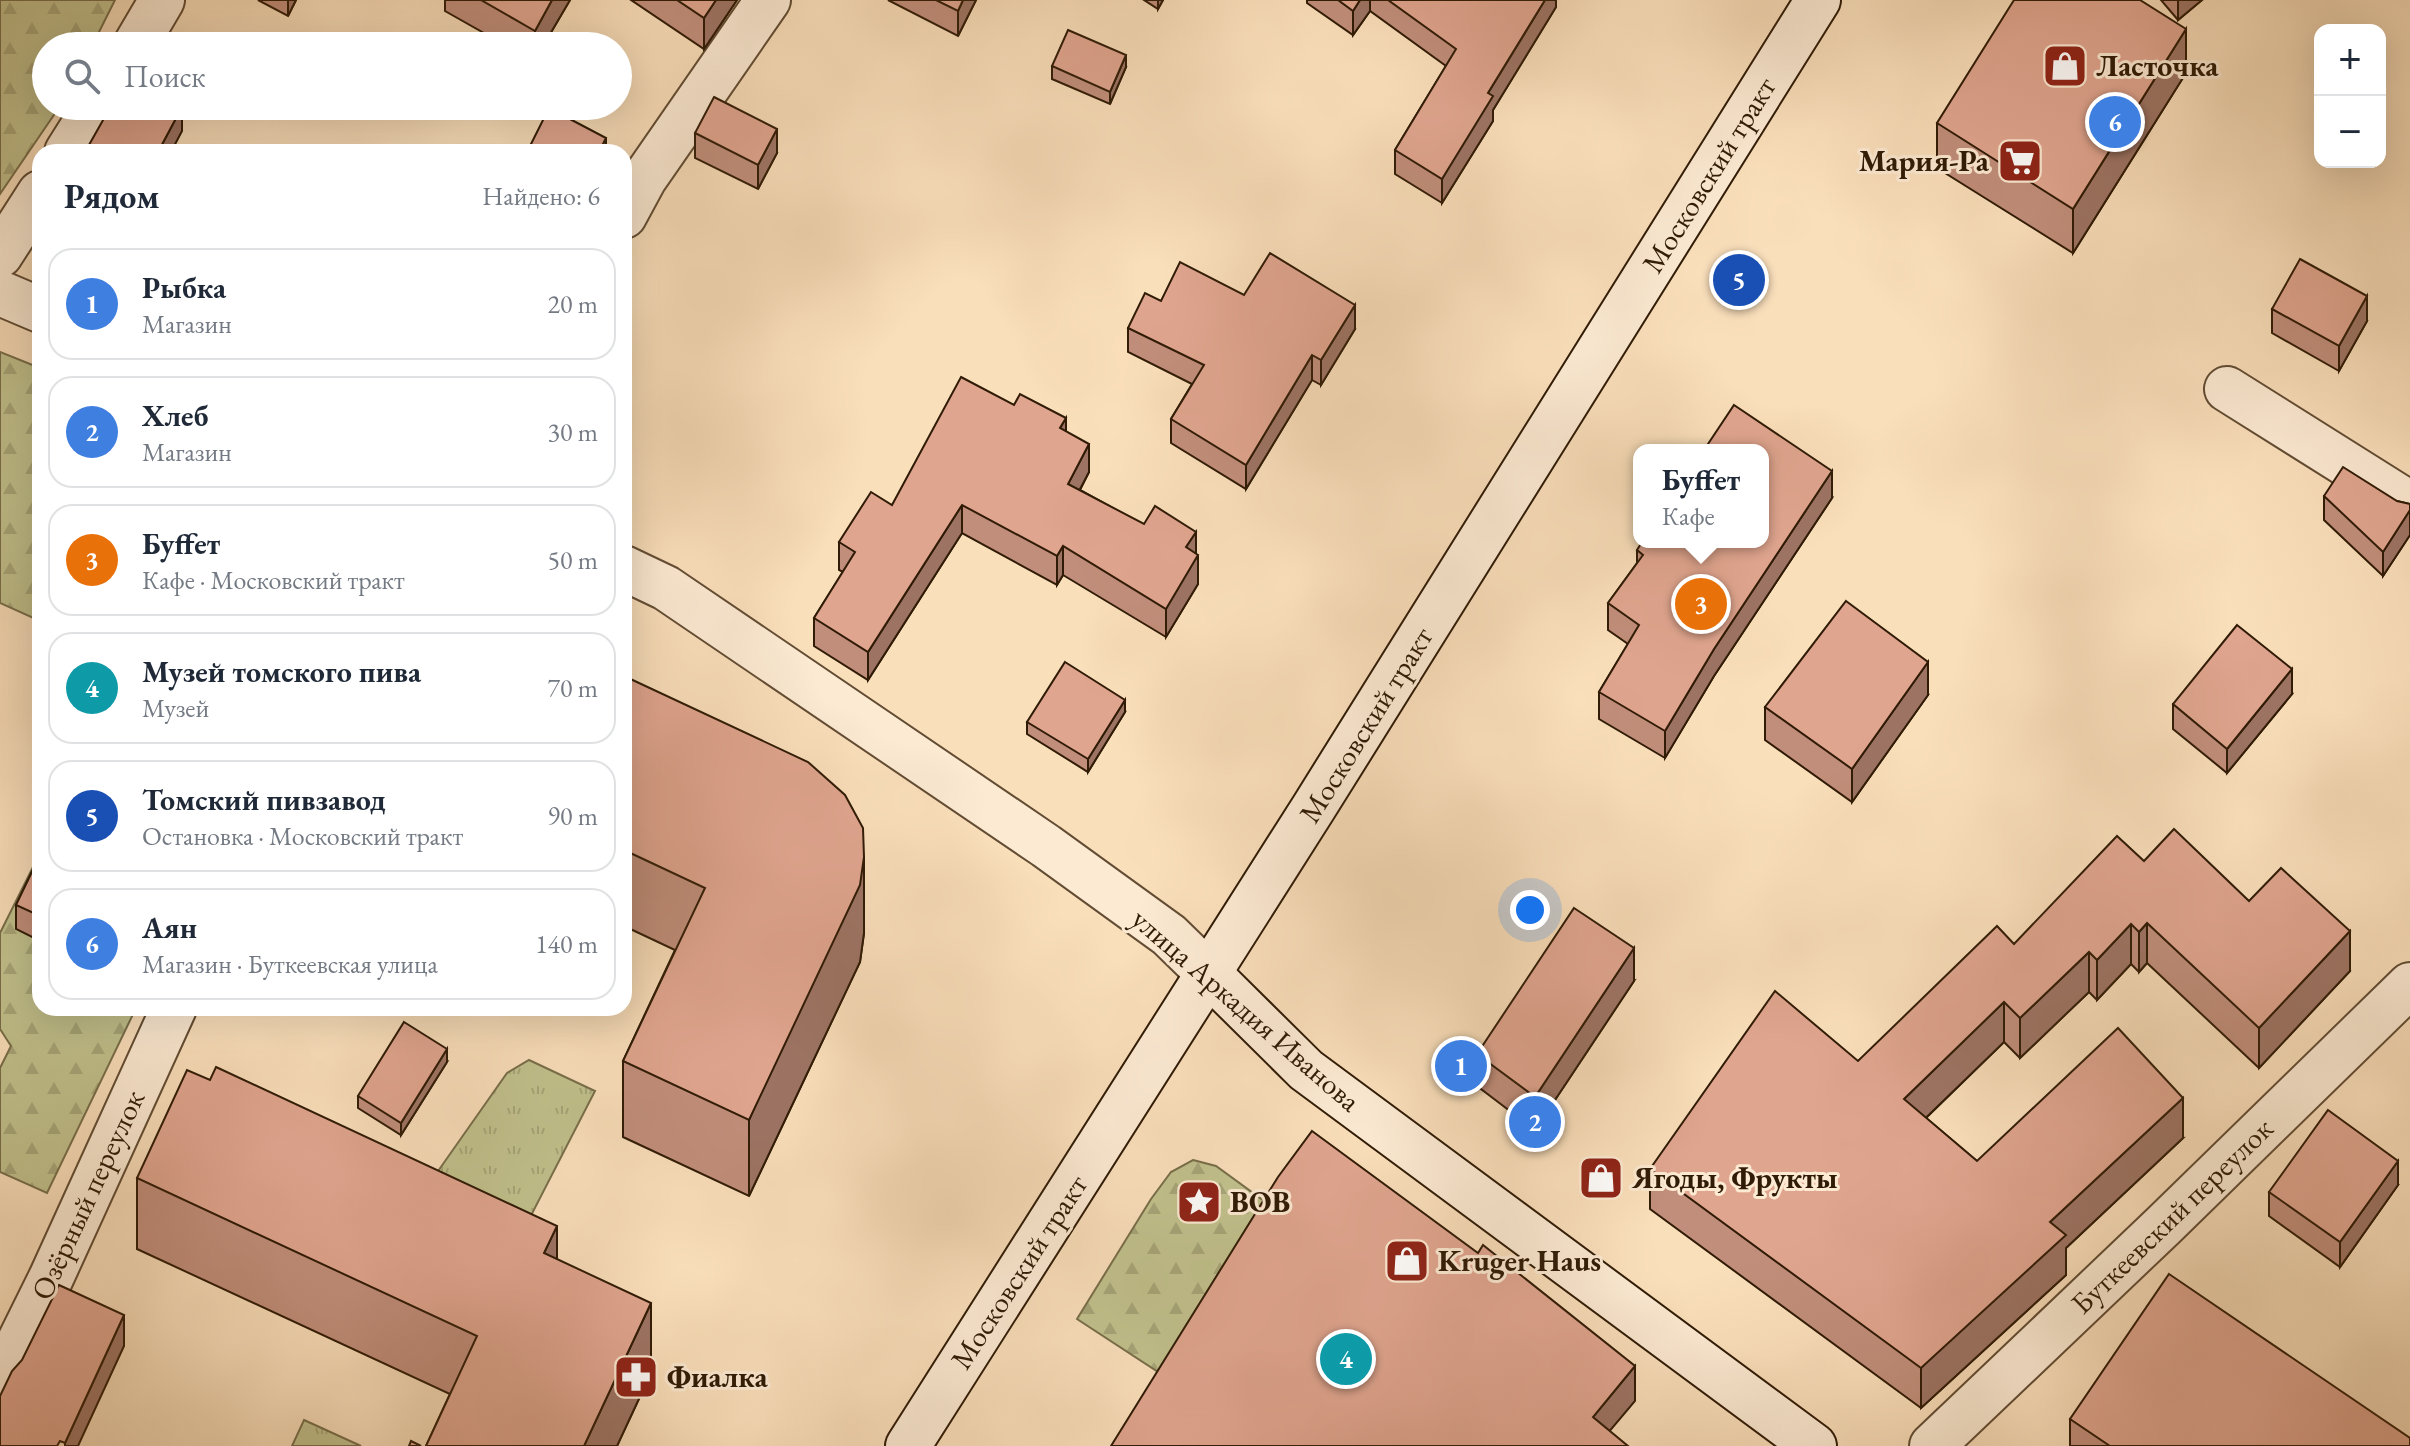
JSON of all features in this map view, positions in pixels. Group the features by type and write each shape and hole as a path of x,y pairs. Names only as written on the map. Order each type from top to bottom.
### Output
{"street":[{"path":"143,32 162,0"},
{"path":"632,201 644,179 768,0"},
{"name":"Московский тракт","path":"908,1446 1209,974 1818,0"},
{"path":"72,144 87,120"},
{"path":"0,255 32,205"},
{"path":"0,293 32,307"},
{"path":"2227,389 2410,504"},
{"name":"улица Аркадия Иванова","path":"632,572 666,588 1046,846 1169,935 1306,1070 1814,1446"},
{"name":"Буткеевский переулок","path":"1932,1446 2410,985"},
{"name":"Озёрный переулок","path":"0,1381 51,1278 170,1016"}],"green space":[{"path":"0,0 115,0 99,32 32,32 32,120 50,120 0,194"},
{"path":"0,352 32,365 32,617 0,603"},
{"path":"32,869 32,1016 132,1016 47,1193 0,1172 0,1068 11,1046 0,1029 0,933"},
{"path":"529,1060 595,1091 520,1237 424,1191 507,1073"},
{"path":"1193,1160 1216,1166 1278,1211 1172,1381 1077,1319 1151,1199 1171,1172"},
{"path":"304,1420 361,1446 292,1446"}],"building":[{"path":"481,0 552,0 535,31"},
{"path":"677,0 716,0 704,18"},
{"path":"936,0 963,0 958,11"},
{"path":"1338,0 1360,0 1353,11"},
{"path":"1388,0 1545,0 1488,93 1493,96 1442,179 1395,150 1456,49"},
{"path":"2014,0 2140,0 2186,29 2073,209 1937,123"},
{"path":"1068,30 1126,55 1110,92 1052,66"},
{"path":"714,97 777,129 758,165 695,133"},
{"path":"103,120 175,120 162,144 90,144"},
{"path":"543,120 572,120 606,138 603,144 531,144"},
{"path":"1270,253 1355,305 1321,360 1312,355 1246,465 1171,419 1204,365 1128,328 1145,293 1161,301 1180,262 1244,295"},
{"path":"2300,259 2367,296 2339,346 2272,309"},
{"path":"961,377 1014,405 1020,394 1066,418 1060,428 1089,444 1068,484 1144,524 1155,506 1196,532 1186,547 1198,555 1166,609 1063,546 1057,556 962,505 868,652 814,618 855,552 839,542 871,492 892,505"},
{"path":"1734,405 1832,471 1714,649 1665,731 1599,692 1639,625 1608,603 1643,555 1637,550 1769,548 1769,444 1708,444"},
{"path":"2343,467 2397,501 2410,504 2410,510 2383,552 2324,496"},
{"path":"1846,601 1928,662 1852,769 1765,707"},
{"path":"2237,625 2292,669 2227,749 2173,704"},
{"path":"1065,662 1125,700 1088,759 1027,722"},
{"path":"632,680 808,762 845,795 863,828 864,857 860,885 749,1120 623,1061 705,888 632,854"},
{"path":"2174,829 2249,901 2281,868 2350,931 2259,1028 2147,923 2139,932 2131,924 2097,960 2089,952 2020,1018 2004,1002 1904,1099 1977,1161 2118,1028 2183,1098 2050,1222 2066,1235 1921,1368 1650,1169 1775,991 1858,1061 1997,926 2014,944 2117,836 2144,861"},
{"path":"32,872 32,912 16,905"},
{"path":"1574,908 1634,948 1535,1097 1477,1054"},
{"path":"404,1022 447,1049 401,1123 358,1096"},
{"path":"216,1067 557,1226 544,1253 651,1303 584,1446 426,1446 477,1336 137,1178 187,1070 210,1080"},
{"path":"2328,1110 2398,1161 2340,1242 2269,1192"},
{"path":"1312,1131 1478,1253 1483,1245 1635,1366 1593,1417 1628,1446 1111,1446 1278,1177"},
{"path":"2169,1274 2410,1438 2410,1446 2110,1446 2070,1419"},
{"path":"59,1285 124,1315 65,1443 60,1441 57,1446 0,1446 0,1396 12,1371 22,1360"}],"place":[{"name":"Ласточка","path":"2065,66"},
{"name":"Аян","path":"2115,122"},
{"name":"Мария-Ра","path":"2020,161"},
{"name":"Томский пивзавод","path":"1739,280"},
{"name":"Буffет","path":"1701,604"},
{"name":"Рыбка","path":"1461,1066"},
{"name":"Хлеб","path":"1535,1122"},
{"name":"Ягоды, Фрукты","path":"1601,1178"},
{"name":"ВОВ","path":"1199,1202"},
{"name":"Kruger Haus","path":"1407,1261"},
{"name":"Музей томского пива","path":"1346,1359"},
{"name":"Фиалка","path":"636,1377"}]}
